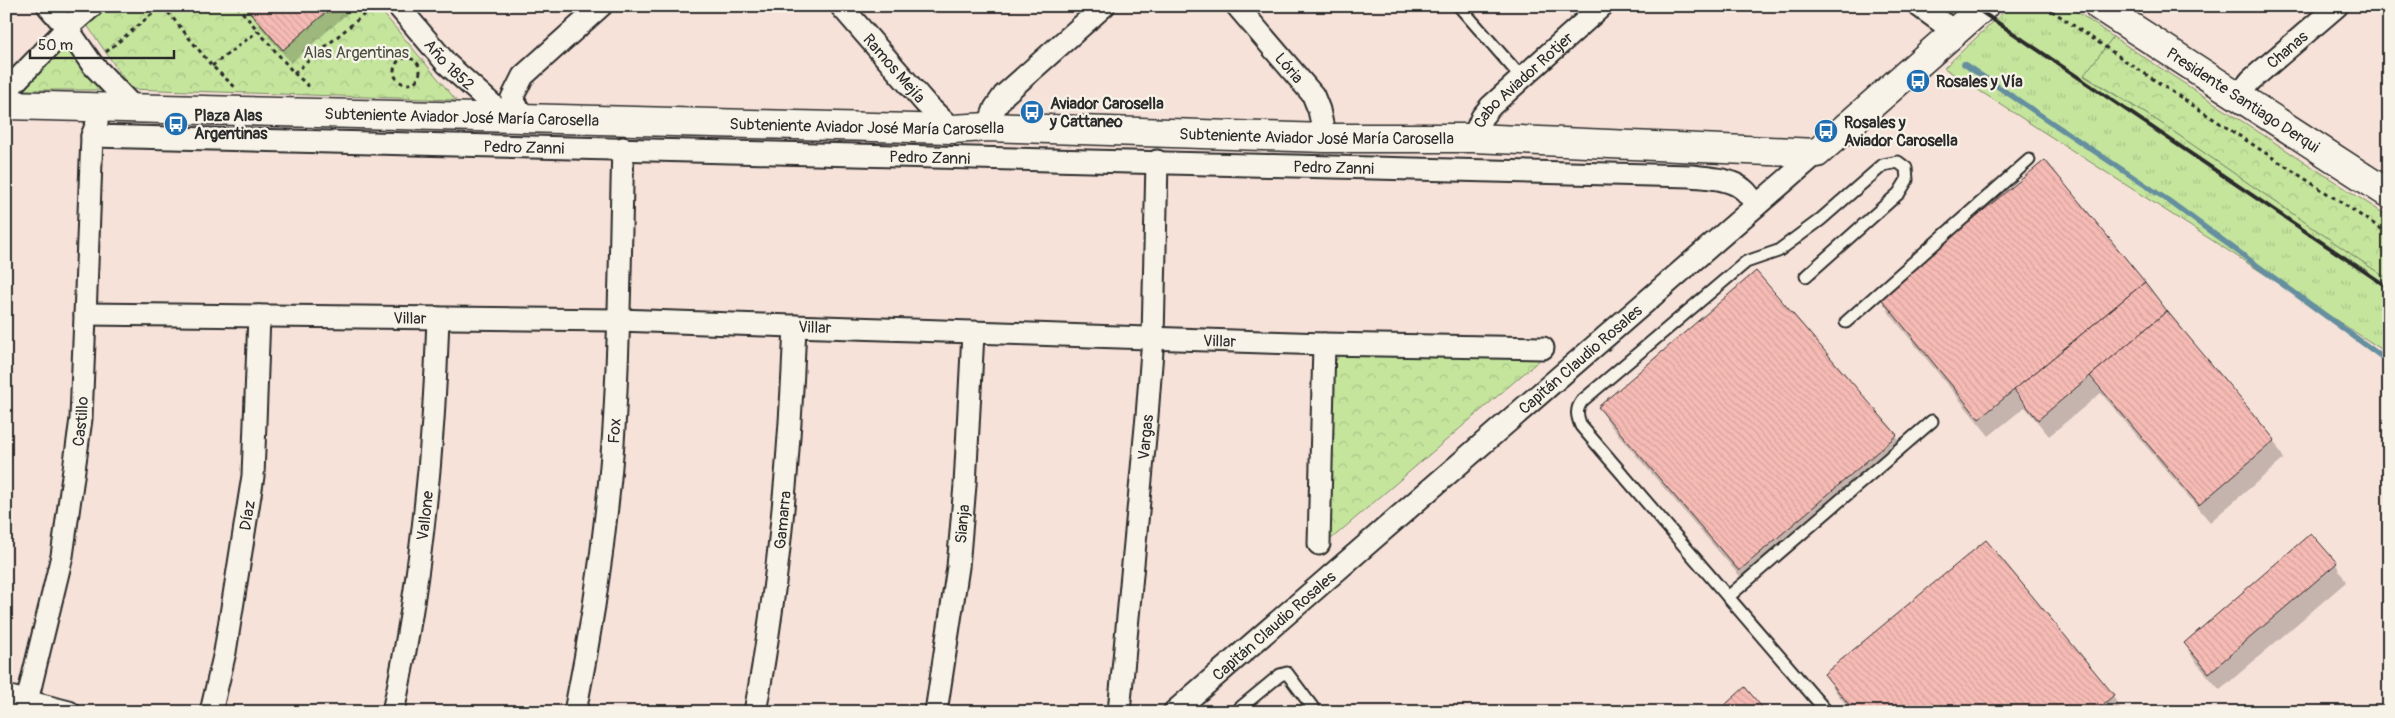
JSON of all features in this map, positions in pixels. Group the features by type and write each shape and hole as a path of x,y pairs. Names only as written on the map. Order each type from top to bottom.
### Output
{"street":[{"path":"48,6 67,28 92,64 135,109"},
{"path":"10,105 9,88 67,28 92,6"},
{"name":"Año 1852","path":"398,6 447,64 514,117"},
{"path":"514,117 512,98 523,76 601,6"},
{"name":"Ramos Mejía","path":"841,6 926,104 952,129"},
{"path":"988,127 995,108 1004,95 1104,6"},
{"name":"Lória","path":"1237,6 1313,95 1319,110 1325,138"},
{"name":"Cabo Aviador Rotjer","path":"1473,138 1482,117 1602,6"},
{"path":"1919,6 1955,32"},
{"name":"Capitán Claudio Rosales","path":"1185,708 1984,6"},
{"name":"Presidente Santiago Derqui","path":"2099,6 2389,194"},
{"name":"Chanas","path":"2238,96 2252,80 2337,6"},
{"name":"Subteniente Aviador José María Carosella","path":"10,105 952,129 988,127 1325,138 1473,138 1818,153"},
{"path":"92,136 104,107"},
{"name":"Pedro Zanni","path":"92,136 1157,161 1691,176 1734,184 1744,190 1756,206"},
{"name":"Castillo","path":"27,701 62,556 81,419 92,136"},
{"name":"Fox","path":"575,712 607,506 617,375 623,148"},
{"name":"Vargas","path":"1119,712 1146,436 1153,338 1157,161"},
{"name":"Villar","path":"85,314 618,320 1324,344 1543,348"},
{"name":"Díaz","path":"211,712 225,652 253,476 259,316"},
{"name":"Vallone","path":"393,712 405,658 427,504 436,400 438,318"},
{"name":"Gamarra","path":"755,712 767,649 780,546 792,407 796,326"},
{"name":"Sianja","path":"936,712 958,567 965,485 973,333"},
{"path":"1319,544 1324,344"},
{"path":"6,696 69,712"}],"lane":[{"path":"1459,6 1522,78"},
{"path":"1846,322 2029,160"},
{"path":"1806,276 1899,193 1908,180 1906,168 1898,162 1883,165 1820,220 1782,248 1746,262 1578,407 1577,415 1581,426 1827,712"},
{"path":"1728,597 1932,421"},
{"path":"1235,712 1280,674 1287,673 1316,712"}],"path":[{"path":"92,64 162,6 212,66 261,111"},
{"path":"237,6 294,73 374,6"},
{"path":"2045,6 2180,99 2219,122 2389,234"},
{"path":"212,66 258,31"},
{"path":"407,58 418,64 419,76 414,82 403,84 396,78 394,69 399,62 407,58"}],"green space":[{"name":"Alas Argentinas","path":"108,6 244,6 283,50 333,6 377,6 456,100 131,89 87,25"},
{"path":"2010,6 2069,6 2113,37 2084,76 2161,123 2389,280 2389,354 1944,68"},
{"path":"2113,37 2389,217 2389,280 2161,123 2084,75"},
{"path":"68,41 100,90 22,90"},
{"path":"1352,351 1543,357 1330,540 1333,366 1339,355"}],"building":[{"path":"252,6 333,6 283,50 248,10"},
{"path":"2045,160 2145,282 1979,419 1879,296"},
{"path":"1756,271 1897,435 1739,571 1598,407"},
{"path":"2145,282 2167,311 2038,420 2014,390"},
{"path":"2167,311 2275,440 2199,505 2090,376"},
{"path":"2311,533 2337,563 2209,673 2184,643"},
{"path":"1986,540 2114,695 2095,712 1855,712 1824,674"},
{"path":"1745,687 1766,712 1717,712"}],"waterway":[{"path":"1964,64 2169,201 2389,362"}],"railway":[{"path":"1973,6 2389,288"}],"place":[{"name":"Rosales y Vía","path":"1918,81"},
{"name":"Aviador Carosella y Cattaneo","path":"1032,112"},
{"name":"Plaza Alas Argentinas","path":"176,124"},
{"name":"Rosales y Aviador Carosella","path":"1826,131"}]}
